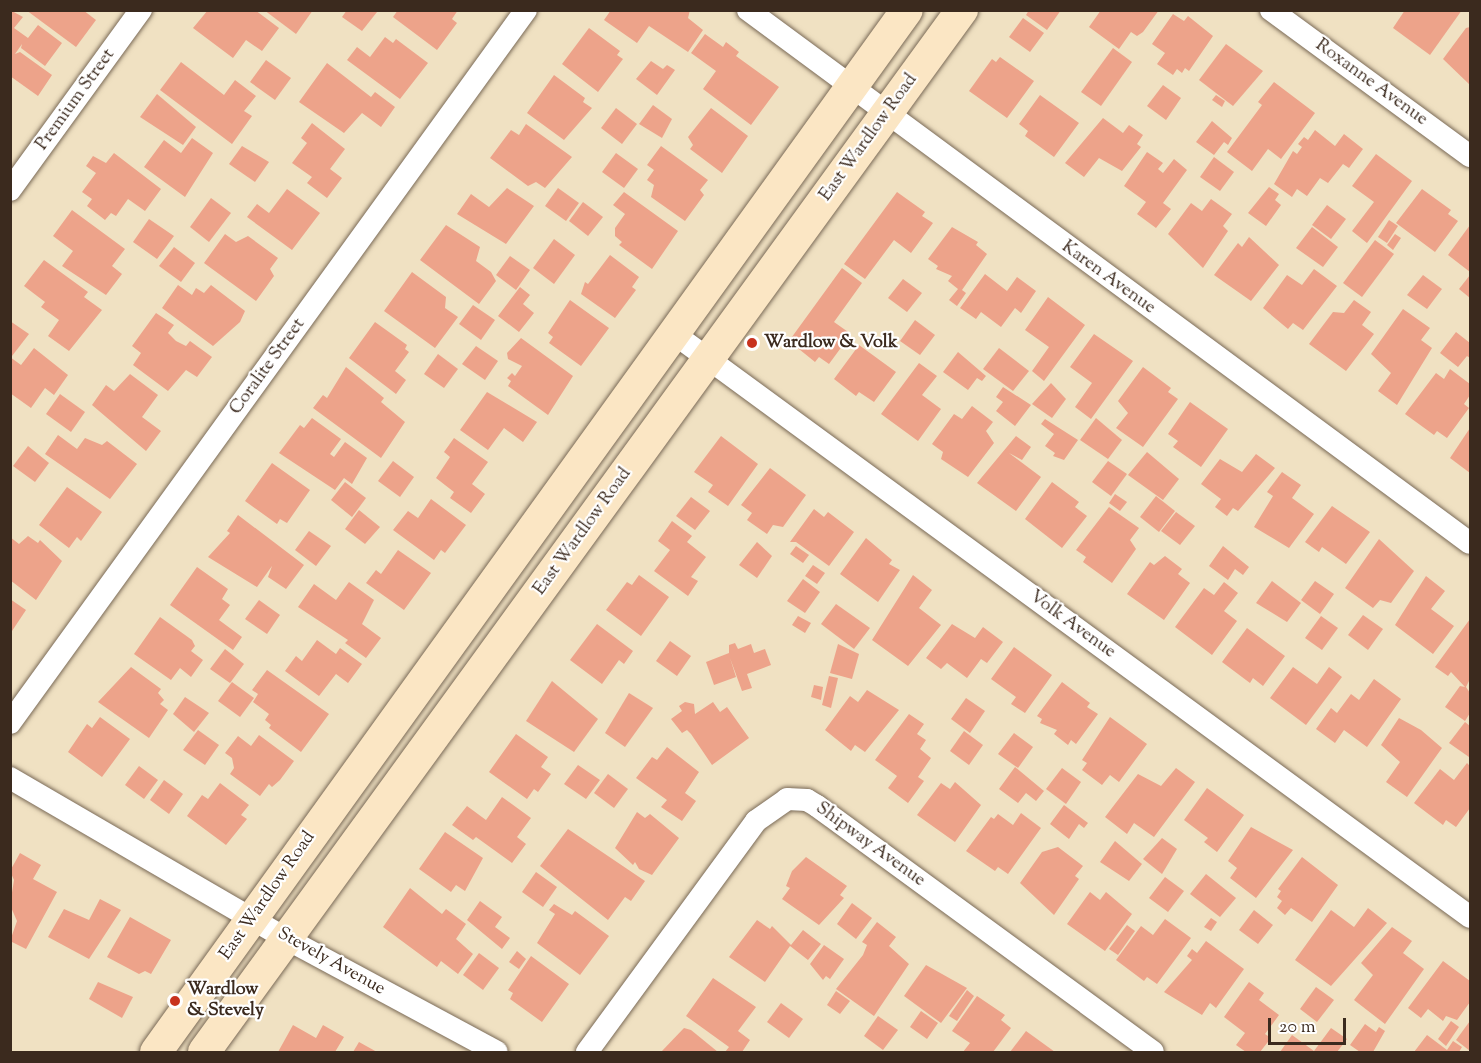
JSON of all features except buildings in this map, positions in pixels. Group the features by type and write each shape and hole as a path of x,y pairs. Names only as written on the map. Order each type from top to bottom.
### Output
{"main road":[{"name":"East Wardlow Road","path":"156,1053 907,10"},
{"name":"East Wardlow Road","path":"204,1053 962,10"}],"street":[{"name":"Premium Street","path":"10,190 141,10"},
{"name":"Coralite Street","path":"10,723 526,10"},
{"name":"Karen Avenue","path":"748,10 850,89 1470,543"},
{"name":"Roxanne Avenue","path":"1271,10 1470,156"},
{"name":"Volk Avenue","path":"674,333 1470,917"},
{"name":"Stevely Avenue","path":"10,778 287,939 497,1053"},
{"name":"Shipway Avenue","path":"587,1053 756,821 787,799 807,800 817,806 1153,1053"}],"place":[{"name":"Wardlow & Volk","path":"752,343"},
{"name":"Wardlow & Stevely","path":"175,1001"}]}
